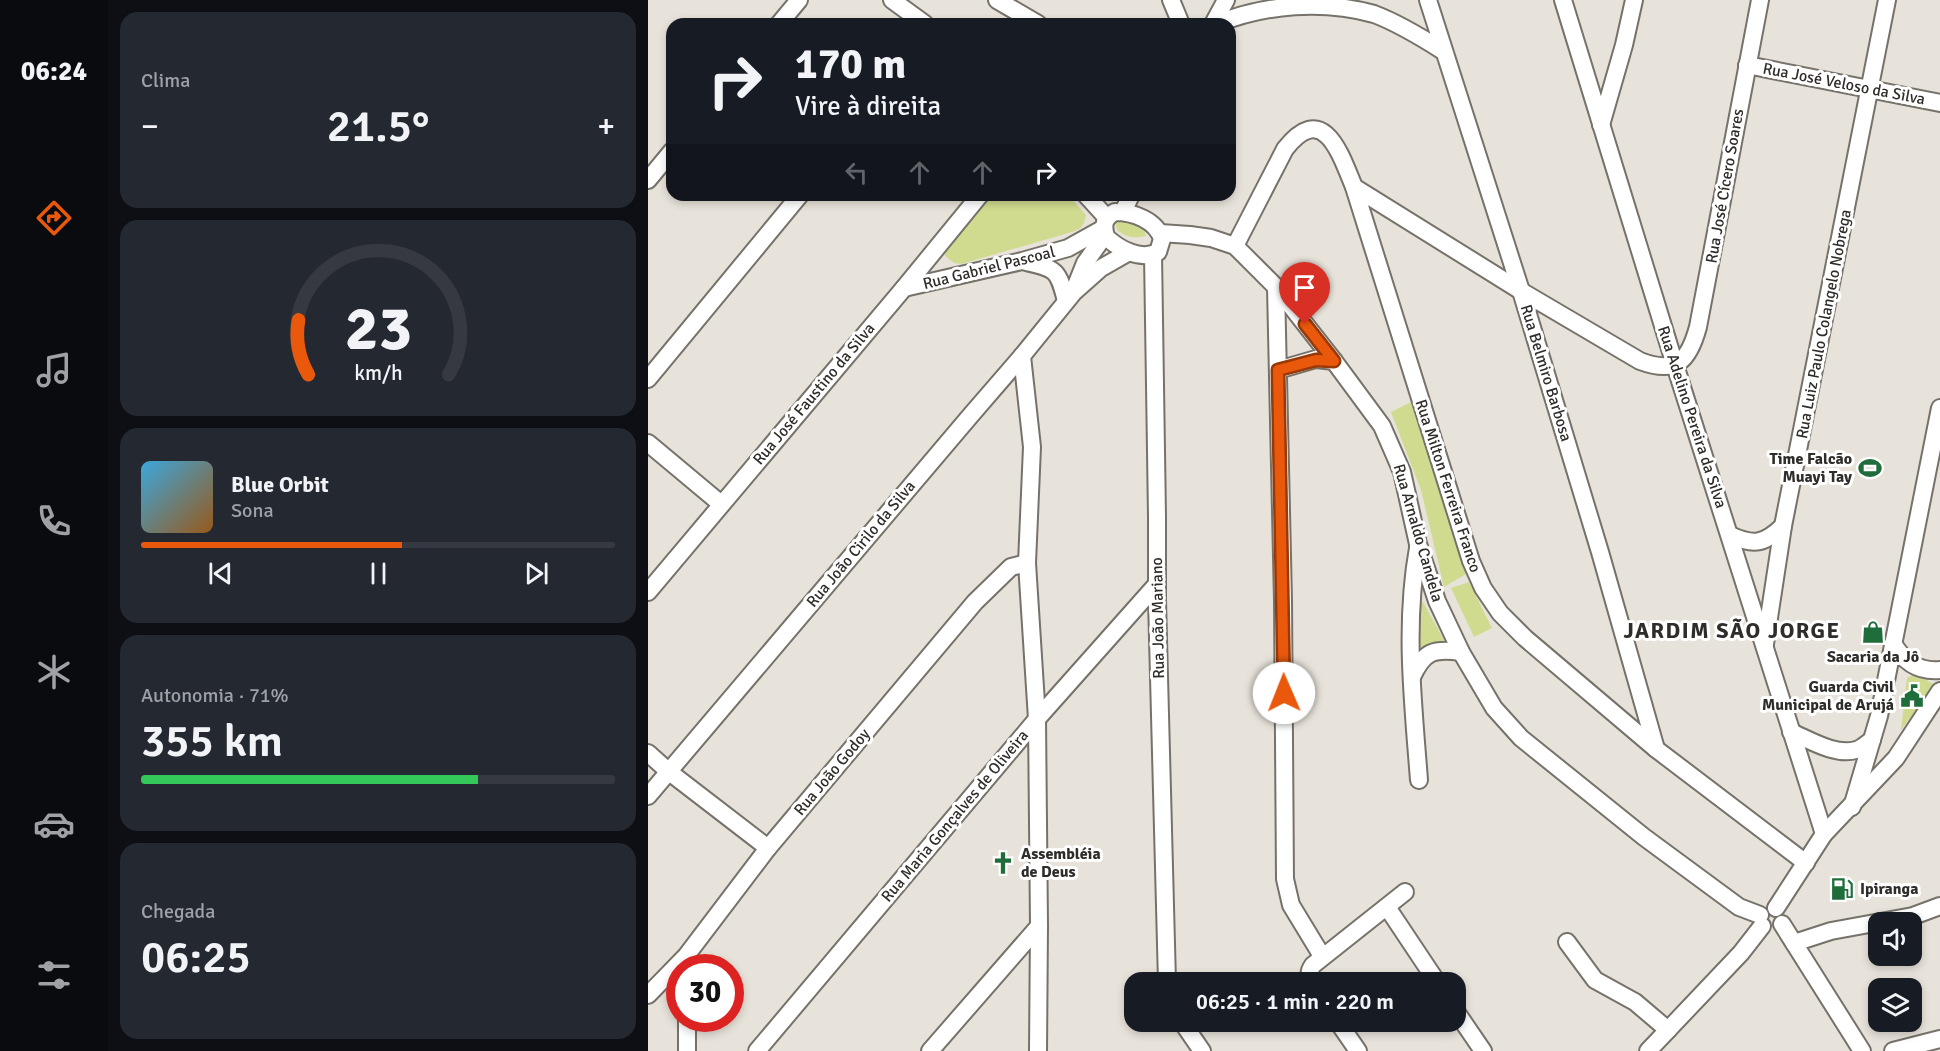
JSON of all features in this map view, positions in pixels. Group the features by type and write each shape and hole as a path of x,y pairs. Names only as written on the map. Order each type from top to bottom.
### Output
{"street":[{"path":"784,18 799,0"},
{"path":"892,0 916,18"},
{"path":"997,0 1028,18"},
{"path":"1171,0 1178,18"},
{"path":"1218,18 1226,0"},
{"name":"Rua Belmiro Barbosa","path":"1428,0 1521,291 1600,552 1656,749"},
{"name":"Rua Adelino Pereira da Silva","path":"1563,0 1675,365 1824,834"},
{"path":"1601,125 1624,45 1634,0"},
{"name":"Rua José Cícero Soares","path":"1675,365 1688,354 1698,327 1760,0"},
{"name":"Rua Luiz Paulo Colangelo Nobrega","path":"1764,648 1783,526 1887,0"},
{"path":"1230,18 1271,7 1299,4 1337,5 1373,13 1443,51"},
{"name":"Rua José Veloso da Silva","path":"1747,65 1940,102"},
{"name":"Rua Milton Ferreira Franco","path":"1236,246 1285,148 1300,133 1311,130 1321,131 1330,136 1354,187 1471,561 1483,588 1500,613 1525,638 1656,749 1806,863"},
{"path":"648,180 666,158"},
{"path":"1354,187 1521,291 1640,361 1652,366 1675,365"},
{"path":"648,379 795,201"},
{"name":"Rua José Faustino da Silva","path":"648,592 975,201"},
{"path":"1090,201 1111,242 1129,252 1138,255 1158,252 1161,245 1160,233"},
{"path":"1123,212 1128,201"},
{"path":"1105,227 1115,212 1123,212 1147,221 1160,233 1200,236 1236,246"},
{"name":"Rua Gabriel Pascoal","path":"904,288 1068,248 1105,227"},
{"name":"Rua João Cirilo da Silva","path":"1070,296 1105,227"},
{"name":"Rua Arnaldo Candela","path":"1236,246 1276,287 1382,426 1402,472 1418,544 1437,601 1461,652 1494,708 1521,738 1653,844 1761,921"},
{"name":"Rua João Cirilo da Silva","path":"648,796 1022,356 1070,296 1101,268 1129,252"},
{"name":"Rua João Mariano","path":"1153,254 1157,584 1167,972"},
{"path":"1022,261 1048,267 1060,277 1070,296"},
{"path":"1276,287 1283,601 1285,879 1291,905 1322,956"},
{"path":"1022,356 1032,447 1027,563 1037,719 1038,1051"},
{"path":"1278,370 1316,360 1334,361"},
{"path":"1852,807 1879,716 1940,408"},
{"path":"648,443 721,504"},
{"path":"1730,535 1744,542 1756,543 1771,537 1783,526"},
{"path":"1418,544 1409,617 1411,680 1419,780"},
{"name":"Rua João Godoy","path":"692,954 768,848 975,602 1011,567 1027,563"},
{"name":"Rua Maria Gonçalves de Oliveira","path":"757,1051 1037,719 1157,584"},
{"path":"1893,643 1907,662 1931,671 1940,670"},
{"path":"1411,680 1419,662 1426,655 1435,651 1461,652"},
{"path":"1779,916 1806,863 1824,834 1896,758 1940,692"},
{"path":"1791,732 1837,750 1856,750 1872,740"},
{"path":"648,753 768,848"},
{"path":"1309,972 1322,956 1405,892"},
{"path":"1794,943 1831,931 1913,916 1940,906"},
{"path":"1387,907 1430,972"},
{"path":"1648,1051 1741,953 1761,921 1765,908 1779,916 1862,1051"},
{"path":"930,1051 1039,926"},
{"path":"1567,942 1595,980 1635,1002 1668,1030"},
{"name":"Rua João Godoy","path":"648,995 666,979"},
{"path":"1466,1027 1482,1051"},
{"path":"687,1032 687,1051"},
{"path":"1189,1032 1202,1051"},
{"path":"1345,1032 1358,1051"},
{"path":"1893,1051 1940,1040"}],"green space":[{"path":"983,201 1073,201 1086,215 1080,228 1072,232 961,264 954,263 945,256 950,241"},
{"path":"1115,219 1138,224 1146,236 1130,237 1124,234 1117,230"},
{"path":"1413,401 1466,574 1444,587 1421,490 1391,412"},
{"path":"1469,582 1492,628 1474,637 1451,588"},
{"path":"1423,602 1444,640 1420,648 1419,604"},
{"path":"1913,675 1920,676 1933,684 1930,692 1901,730 1907,678"}],"place":[{"name":"Time Falcão Muayi Tay","path":"1870,468"},
{"name":"Sacaria da Jô","path":"1873,632"},
{"name":"Guarda Civil Municipal de Arujá","path":"1912,696"},
{"name":"Assembléia de Deus","path":"1003,863"},
{"name":"Ipiranga","path":"1842,889"}],"district":[{"name":"JARDIM SÃO JORGE","path":"1732,630"}],"route":[{"path":"1284,693 1278,370 1316,360 1334,361 1305,324"}]}
